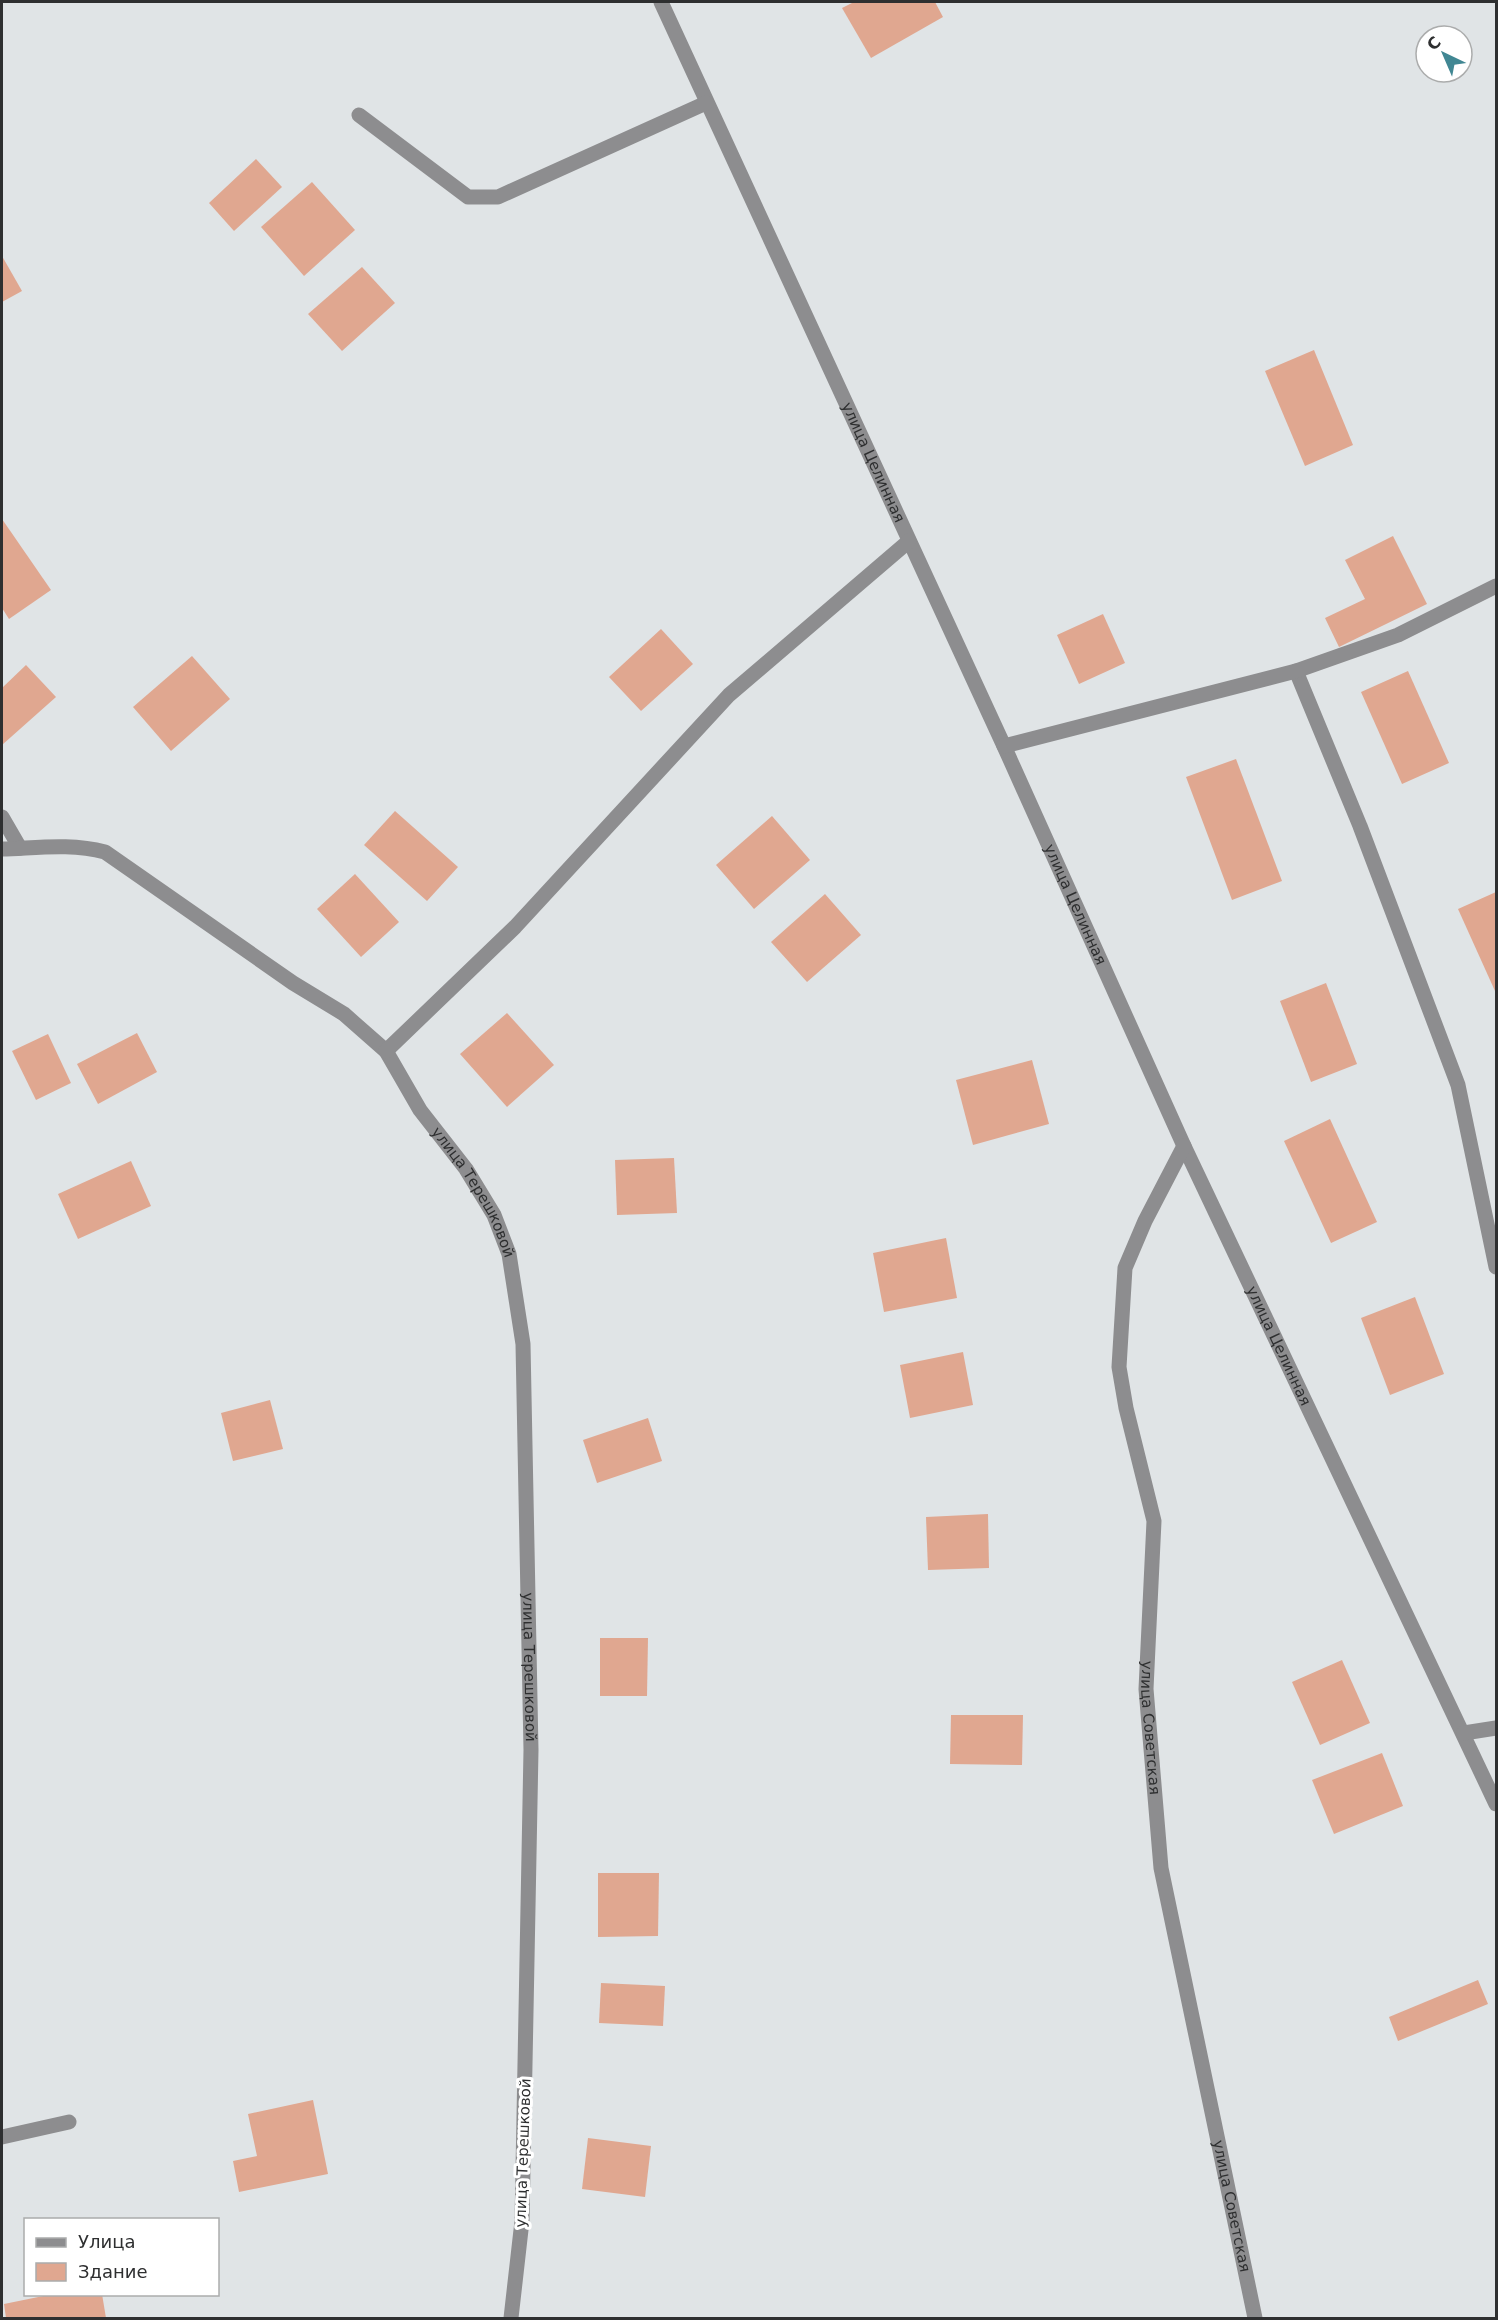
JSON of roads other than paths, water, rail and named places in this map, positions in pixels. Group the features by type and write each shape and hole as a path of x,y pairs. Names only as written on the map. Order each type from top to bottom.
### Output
{"street":[{"name":"улица Целинная","path":"661,2 1004,746 1184,1146 1497,1804"},
{"path":"359,115 468,197 498,197 706,103"},
{"path":"386,1051 515,927 729,695 909,541"},
{"path":"1004,746 1296,671 1398,635 1497,586"},
{"path":"1296,671 1360,826 1458,1084 1497,1267"},
{"path":"2,817 20,848"},
{"name":"улица Терешковой","path":"2,849 85,847 105,852 292,983 345,1014 386,1051 420,1110 466,1169 494,1215 509,1254 523,1344 531,1750 522,2221 511,2319"},
{"name":"улица Советская","path":"1184,1146 1145,1221 1125,1268 1119,1367 1126,1408 1154,1521 1146,1689 1161,1868 1255,2319"},
{"path":"1464,1733 1497,1728"},
{"path":"2,2137 69,2122"}]}
